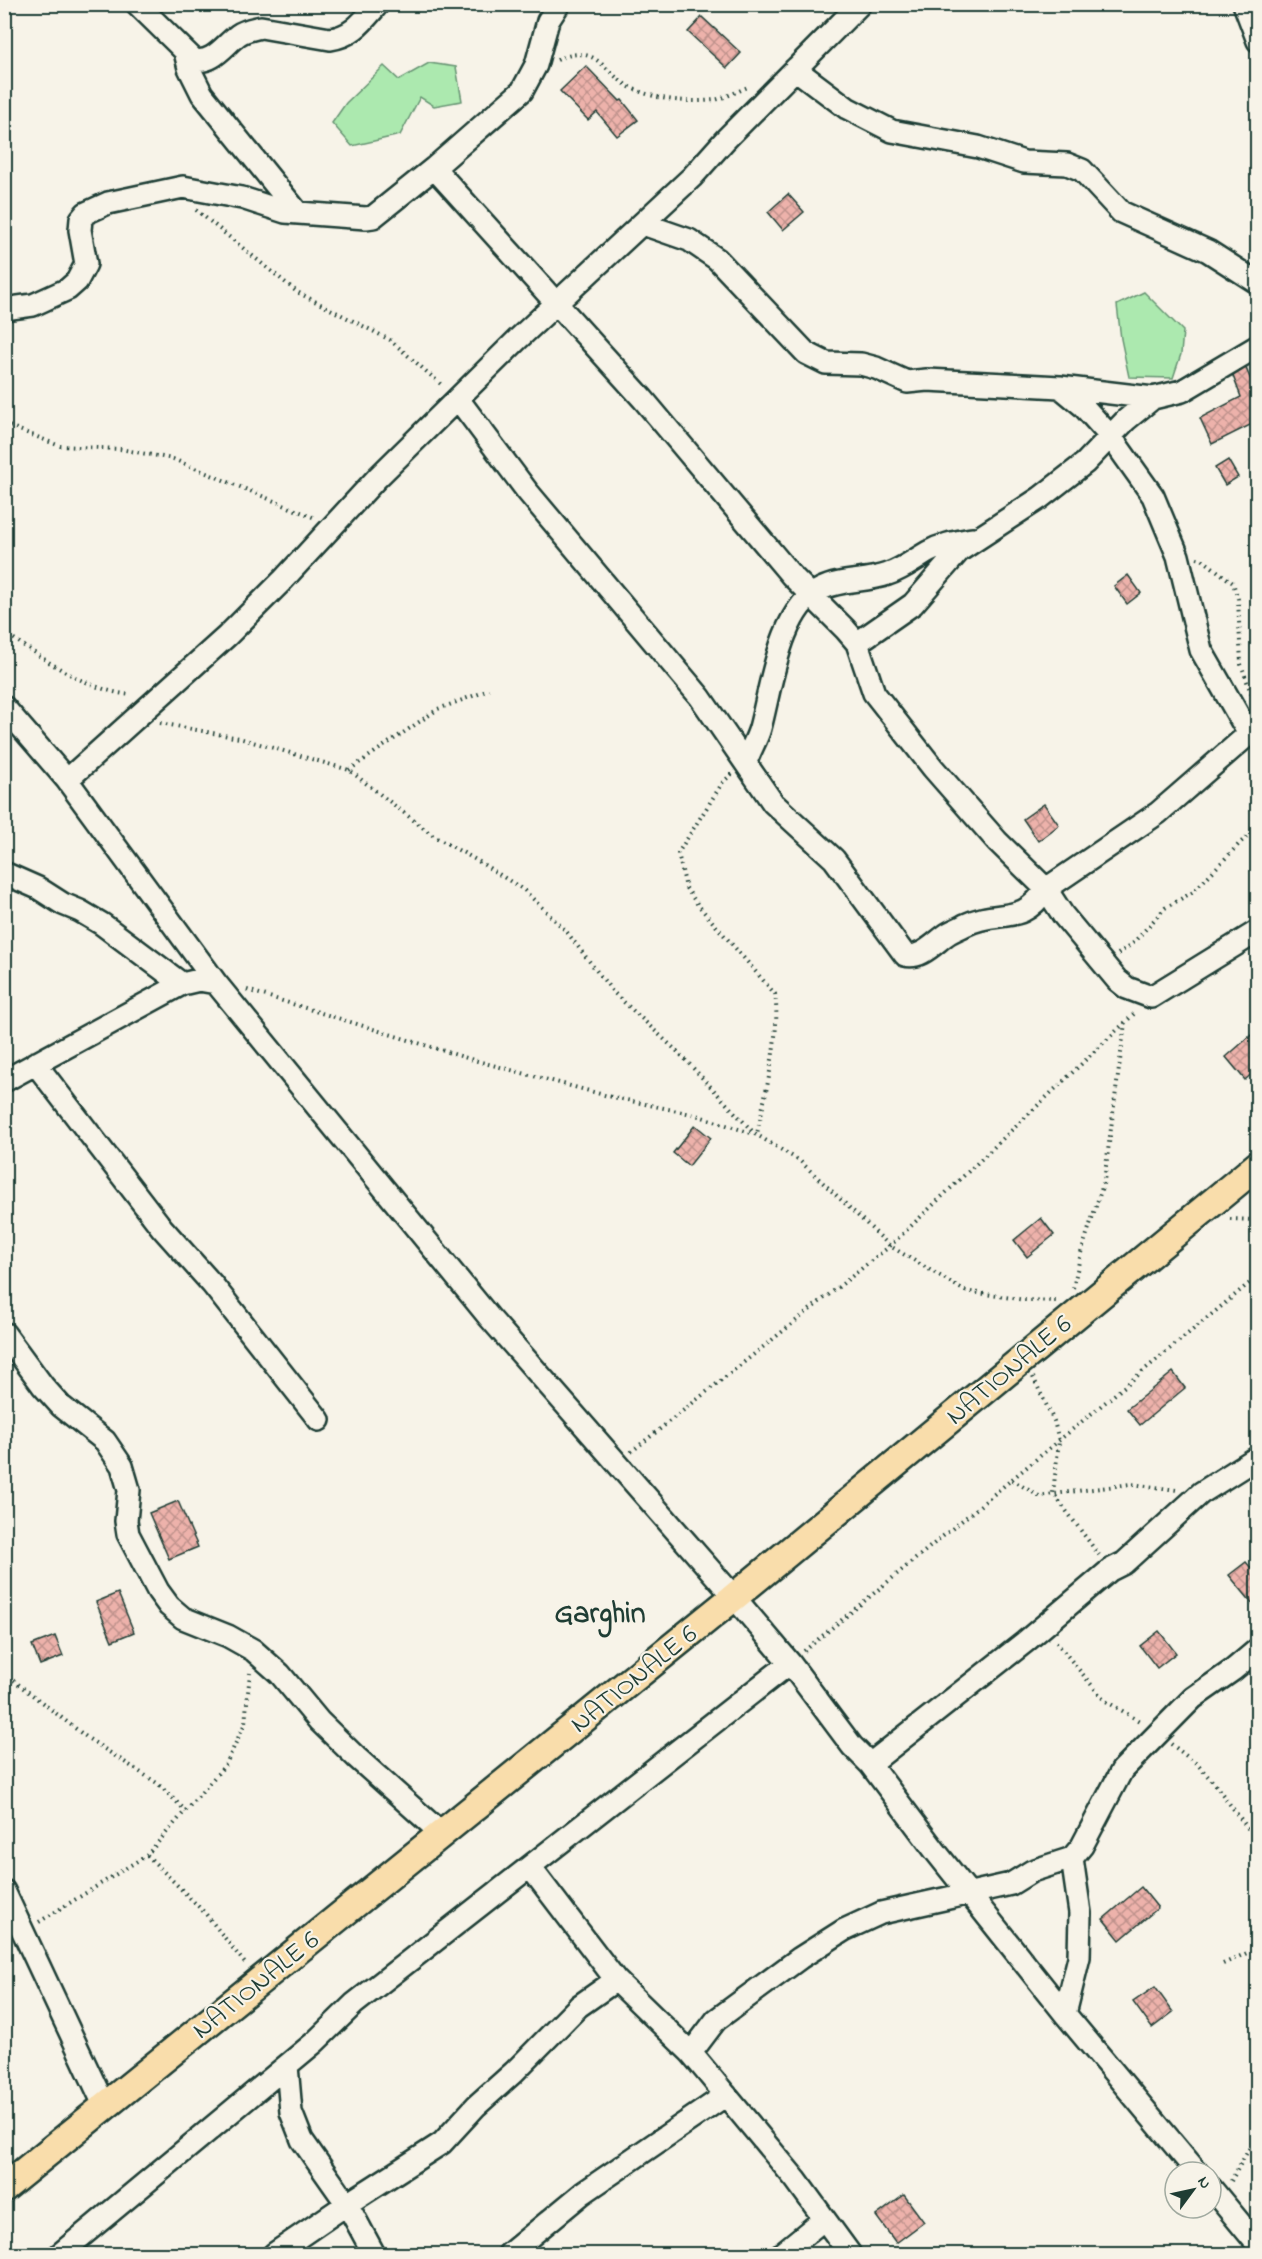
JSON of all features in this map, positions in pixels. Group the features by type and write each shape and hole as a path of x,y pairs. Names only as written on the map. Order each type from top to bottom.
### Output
{"main road":[{"name":"NATIONALE 6","path":"4,2188 258,1980 734,1597 1024,1356 1081,1301 1257,1165"}],"street":[{"path":"137,4 194,60 203,62 239,35 261,27 330,39 341,38 359,26 378,4"},
{"path":"4,309 33,305 68,289 78,281 86,264 80,230 81,219 86,213 108,203 183,187 242,198 285,212 373,217 434,168 522,91 536,65 548,21 559,4"},
{"path":"67,780 159,698 282,581 377,478 557,302 692,177 726,139 860,4"},
{"path":"1244,4 1257,40"},
{"path":"185,52 189,68 202,94 298,213"},
{"path":"795,69 847,108 892,131 978,147 1024,162 1067,164 1082,170 1121,212 1208,251 1257,283"},
{"path":"434,168 557,302 643,399 739,514 857,643 874,693 933,768 997,841 1046,889 1063,915 1109,973 1127,988 1151,997 1257,932"},
{"path":"643,224 689,240 717,259 806,353 826,363 861,364 876,368 907,382 927,380 1060,387 1153,398 1182,391 1257,346"},
{"path":"458,399 527,491 700,697 772,803 834,859 905,955 911,957 918,955 948,933 970,922 1022,913 1038,902 1046,889 1158,813 1253,732 1201,650 1178,556 1153,496 1111,437 1083,406 1060,387"},
{"path":"857,643 913,604 959,551 1040,498 1084,463 1126,420 1153,398"},
{"path":"746,762 759,729 770,680 781,646 794,616 811,595 837,584 872,579 891,573 943,545 976,538"},
{"path":"4,707 67,780 216,983 489,1317 790,1663 852,1746 870,1764 1065,2014 1187,2160"},
{"path":"4,873 38,888 102,924 182,984"},
{"path":"4,1081 182,984 199,980 216,983"},
{"path":"35,1063 162,1228 212,1284 319,1420"},
{"path":"4,1333 43,1386 61,1406 105,1441 122,1466 129,1490 126,1521 128,1534 158,1591 169,1606 183,1618 228,1636 253,1650 280,1674 319,1721 442,1834"},
{"path":"870,1764 1025,1642 1110,1570 1124,1563 1201,1493 1257,1457"},
{"path":"691,2053 716,2020 800,1958 844,1930 881,1913 1011,1884 1032,1870 1072,1858 1082,1846 1122,1770 1193,1698 1233,1670 1257,1649"},
{"path":"60,2254 287,2066 354,2004 790,1663"},
{"path":"1065,2014 1079,1958 1080,1913 1072,1858"},
{"path":"530,1867 616,1980 691,2053 726,2095 796,2180 850,2254"},
{"path":"4,1891 105,2107"},
{"path":"274,2254 442,2143 476,2106 514,2072 579,2006 616,1980"},
{"path":"287,2066 291,2112 302,2140 347,2204 374,2254"},
{"path":"509,2254 583,2193 726,2095"},
{"path":"1223,2204 1257,2245"},
{"path":"781,2254 824,2219"}],"path":[{"path":"536,65 549,63 571,54 588,55 635,90 672,100 715,100 755,84"},
{"path":"192,207 297,292 390,340 458,399"},
{"path":"4,424 60,446 120,449 173,459 333,526"},
{"path":"1178,556 1202,559 1233,583 1238,599 1241,664 1251,694"},
{"path":"4,632 79,679 122,694 159,698"},
{"path":"349,771 438,709 489,690"},
{"path":"135,718 239,738 349,771 435,837 524,890 566,931 613,992 679,1053 757,1135"},
{"path":"746,762 723,782 678,852 686,888 775,994 777,1006 769,1074 757,1135"},
{"path":"1101,962 1133,944 1165,908 1193,892 1257,828"},
{"path":"216,983 252,991 470,1059 608,1096 696,1115 757,1135 800,1161 890,1246 965,1291 1025,1300 1081,1301 1074,1277 1104,1181 1125,1022"},
{"path":"616,1463 890,1246 1151,997"},
{"path":"790,1663 1257,1276"},
{"path":"1024,1356 1054,1421 1059,1441 1053,1493 1110,1570"},
{"path":"1012,1480 1040,1496 1131,1484 1201,1493"},
{"path":"24,1932 147,1855 226,1764 245,1723 253,1650"},
{"path":"4,1673 89,1739 158,1784 186,1811"},
{"path":"147,1855 205,1913 258,1980"},
{"path":"1223,1964 1257,1948"},
{"path":"1223,2184 1257,2133"}],"green space":[{"path":"429,63 456,67 462,101 434,106 420,97 400,135 352,146 332,123 346,103 384,66 399,80"},
{"path":"1144,292 1183,331 1181,354 1173,378 1129,377 1117,305"}],"building":[{"path":"702,17 741,53 727,68 688,32"},
{"path":"586,66 620,101 622,100 638,120 617,136 597,112 588,120 560,91"},
{"path":"788,194 804,212 783,230 768,212"},
{"path":"1246,368 1255,390 1257,389 1257,436 1252,424 1212,444 1200,418 1241,397 1233,376"},
{"path":"1228,460 1238,477 1225,485 1215,468"},
{"path":"1128,575 1141,593 1127,604 1114,586"},
{"path":"1044,804 1059,825 1038,841 1023,819"},
{"path":"1257,1030 1257,1069 1245,1080 1226,1057"},
{"path":"695,1125 711,1138 689,1166 673,1153"},
{"path":"1041,1218 1054,1235 1027,1257 1014,1240"},
{"path":"1173,1372 1185,1388 1140,1425 1127,1409"},
{"path":"178,1501 198,1547 169,1559 149,1513"},
{"path":"1246,1562 1257,1575 1257,1609 1229,1575"},
{"path":"118,1593 134,1632 112,1641 96,1602"},
{"path":"1159,1631 1176,1653 1157,1668 1140,1646"},
{"path":"55,1636 63,1656 40,1665 32,1645"},
{"path":"1141,1887 1158,1908 1120,1940 1103,1919"},
{"path":"1155,1987 1173,2012 1152,2028 1133,2002"},
{"path":"904,2195 924,2222 896,2243 876,2216"}],"district":[{"name":"Garghin","path":"600,1612"}]}
